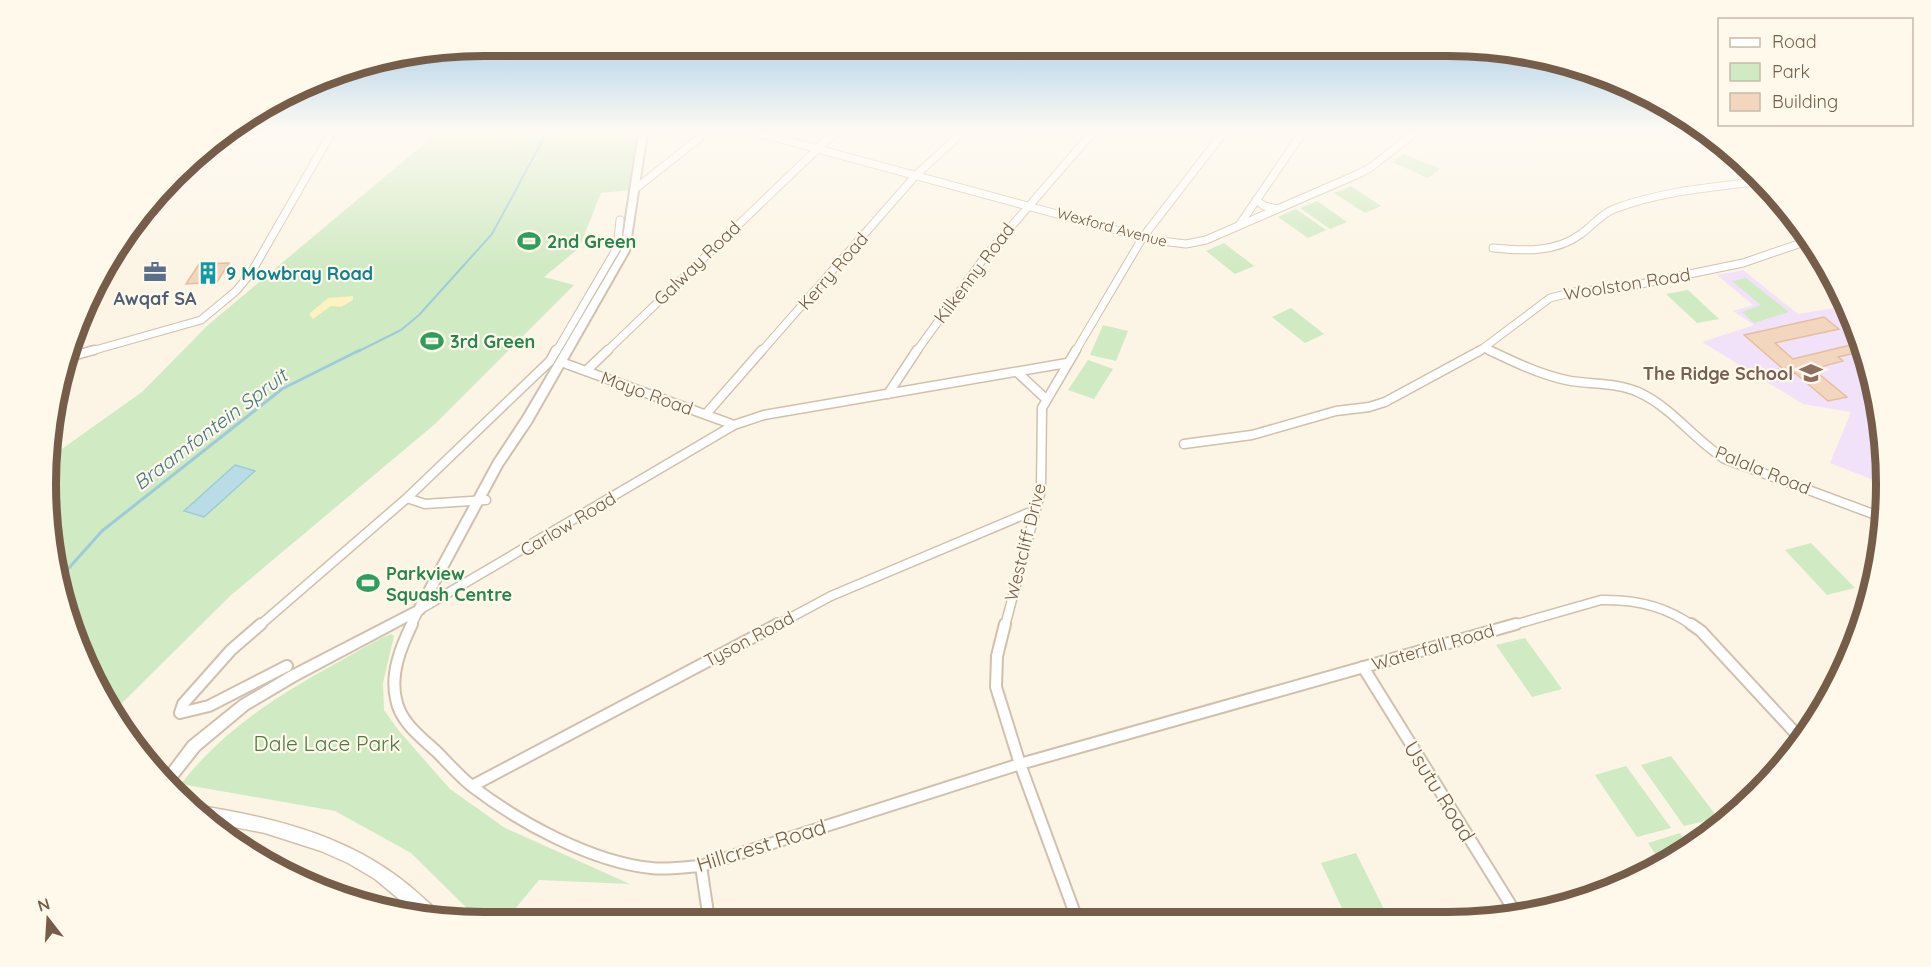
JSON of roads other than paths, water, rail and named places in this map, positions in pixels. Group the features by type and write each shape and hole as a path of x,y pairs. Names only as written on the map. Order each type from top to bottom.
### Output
{"main road":[{"path":"213,815 254,821 309,837 354,858 383,876 419,906"}],"street":[{"path":"75,355 193,323 214,311 246,280 306,177"},
{"path":"419,610 468,521 476,517 482,500 524,431 527,420 625,251 637,177"},
{"path":"635,189 650,177"},
{"name":"Galway Road","path":"586,371 785,177"},
{"name":"Kerry Road","path":"706,414 914,177"},
{"name":"Wexford Avenue","path":"924,177 1168,243 1191,243 1206,240 1349,177"},
{"name":"Kilkenny Road","path":"888,394 962,287 1026,204 1051,177"},
{"name":"Westcliff Drive","path":"1074,912 998,700 996,665 1041,490 1041,415 1046,399 1143,237 1189,177"},
{"path":"1240,224 1272,177"},
{"path":"1493,248 1523,251 1554,247 1578,236 1613,210 1713,187 1751,182"},
{"path":"1256,200 1267,207 1279,209"},
{"path":"287,666 209,706 180,713 183,704 231,650 407,498 550,361 617,248 620,220"},
{"name":"Woolston Road","path":"1364,408 1385,402 1485,348 1533,309 1555,296 1631,286 1715,270 1766,258 1801,244"},
{"name":"Palala Road","path":"1485,348 1551,377 1623,387 1639,393 1664,407 1706,446 1725,459 1875,515"},
{"name":"Mayo Road","path":"561,362 734,425"},
{"name":"Carlow Road","path":"171,776 182,760 214,728 257,696 508,560 734,425 764,415 1067,363"},
{"path":"1018,373 1046,399"},
{"path":"1184,444 1252,435 1336,411 1364,408"},
{"path":"407,498 425,504 482,500"},
{"name":"Tyson Road","path":"472,786 831,596 1035,510"},
{"name":"Waterfall Road","path":"1020,764 1601,600 1641,601 1670,610 1701,631 1795,733"},
{"name":"Hillcrest Road","path":"419,610 400,652 394,685 396,702 404,720 472,786 540,829 619,861 650,868 701,866 1020,764"},
{"name":"Usutu Road","path":"1363,667 1511,907"},
{"path":"701,866 708,912"}],"water":[{"path":"235,465 255,471 204,517 184,511"}],"waterway":[{"name":"Braamfontein Spruit","path":"357,352 401,330 419,315 492,234 523,177"},
{"name":"Braamfontein Spruit","path":"65,572 102,531 282,389 360,350"}],"place":[{"name":"2nd Green","path":"529,241"},
{"name":"Awqaf SA","path":"155,272"},
{"name":"9 Mowbray Road","path":"208,273"},
{"name":"3rd Green","path":"432,341"},
{"name":"The Ridge School","path":"1811,373"},
{"name":"Parkview Squash Centre","path":"368,583"}],"park label":[{"name":"Dale Lace Park","path":"327,743"}]}
